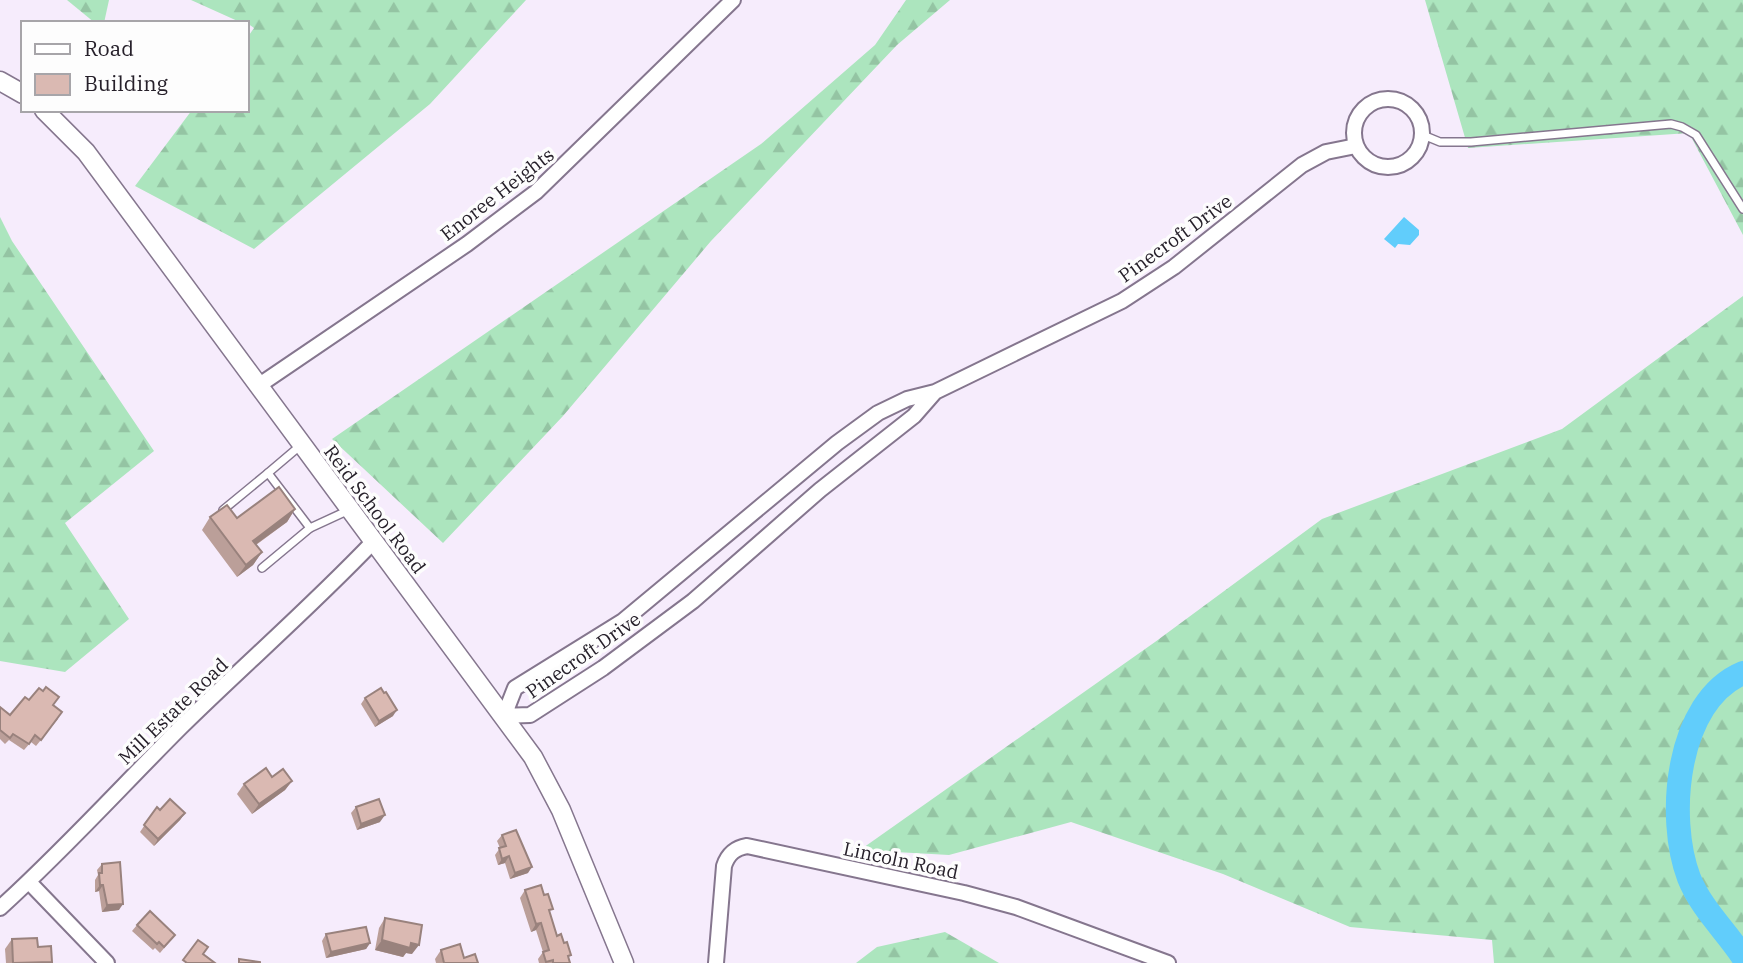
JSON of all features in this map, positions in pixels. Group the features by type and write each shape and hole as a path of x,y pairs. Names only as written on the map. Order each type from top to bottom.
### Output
{"street":[{"name":"Enoree Heights","path":"258,386 467,244 527,199 584,147 733,0"},
{"path":"0,81 21,93"},
{"path":"1383,99 1398,100 1411,107 1420,120 1423,135 1419,150 1414,156 1394,167 1371,163 1356,146 1354,130 1358,116 1368,104 1383,99"},
{"name":"Reid School Road","path":"46,112 86,152 533,757 561,810 624,963"},
{"name":"Pinecroft Drive","path":"935,392 914,415 820,490 693,601 603,668 530,715 504,716 515,688 623,621 847,435 878,413 907,399 935,392 1122,301 1174,267 1302,165 1326,152 1356,146"},
{"name":"Mill Estate Road","path":"0,908 29,882 183,725 323,595 373,542"},
{"name":"Lincoln Road","path":"716,963 724,866 726,859 735,850 747,846 964,893 1016,907 1168,963"},
{"path":"29,882 107,963"}],"lane":[{"path":"1423,135 1440,142 1471,142 1671,124 1696,135 1743,209"},
{"path":"223,510 301,444"},
{"path":"268,473 310,528"},
{"path":"261,568 310,528 349,510"}],"green space":[{"path":"67,0 109,0 104,21 93,21"},
{"path":"191,0 526,0 430,104 254,249 135,186 190,112 248,112 248,37 254,28 248,21 238,21"},
{"path":"906,0 950,0 897,45 711,241 563,416 443,543 332,439 761,144 875,45"},
{"path":"1425,0 1743,0 1743,235 1689,133 1468,148"},
{"path":"0,217 12,241 154,451 65,523 129,619 65,672 0,661"},
{"path":"1743,296 1743,963 1494,963 1492,940 1350,927 1223,874 1071,822 949,855 860,850 1155,642 1322,519 1562,429"},
{"path":"945,932 999,963 856,963 877,947"}],"water":[{"path":"1404,217 1419,230 1419,235 1410,245 1398,244 1395,248 1384,239"}],"building":[{"path":"279,487 295,509 253,541 262,552 246,565 210,517 227,505 237,518"},
{"path":"46,687 59,697 53,705 62,712 41,740 35,735 29,744 13,734 10,738 0,730 0,707 10,715 25,697 29,700 39,688 43,691"},
{"path":"381,688 397,710 379,721 365,698"},
{"path":"266,768 272,777 283,769 292,781 259,804 244,784"},
{"path":"170,799 185,813 158,839 144,825 157,807 160,810"},
{"path":"379,799 385,815 361,824 356,807"},
{"path":"516,830 532,867 515,873 509,856 502,859 499,848 506,846 502,835"},
{"path":"120,862 123,904 107,905 99,873 102,873 102,864"},
{"path":"541,885 544,895 548,894 553,909 549,910 557,936 561,934 564,943 567,942 571,955 568,956 570,963 553,963 553,960 546,962 543,952 549,950 541,923 536,924 525,890"},
{"path":"150,911 175,935 164,947 137,925"},
{"path":"385,918 422,925 419,945 411,943 410,948 382,940"},
{"path":"366,927 370,943 331,952 326,934"},
{"path":"37,938 38,947 51,946 52,962 13,963 12,939"},
{"path":"198,940 208,947 203,954 215,963 187,963 183,960"},
{"path":"460,944 464,958 475,954 478,963 444,963 441,950"},
{"path":"239,959 260,962 260,963 239,963"}],"waterway":[{"path":"1743,673 1720,687 1703,708 1690,734 1678,794 1678,825 1689,878 1707,909 1743,957"}]}
